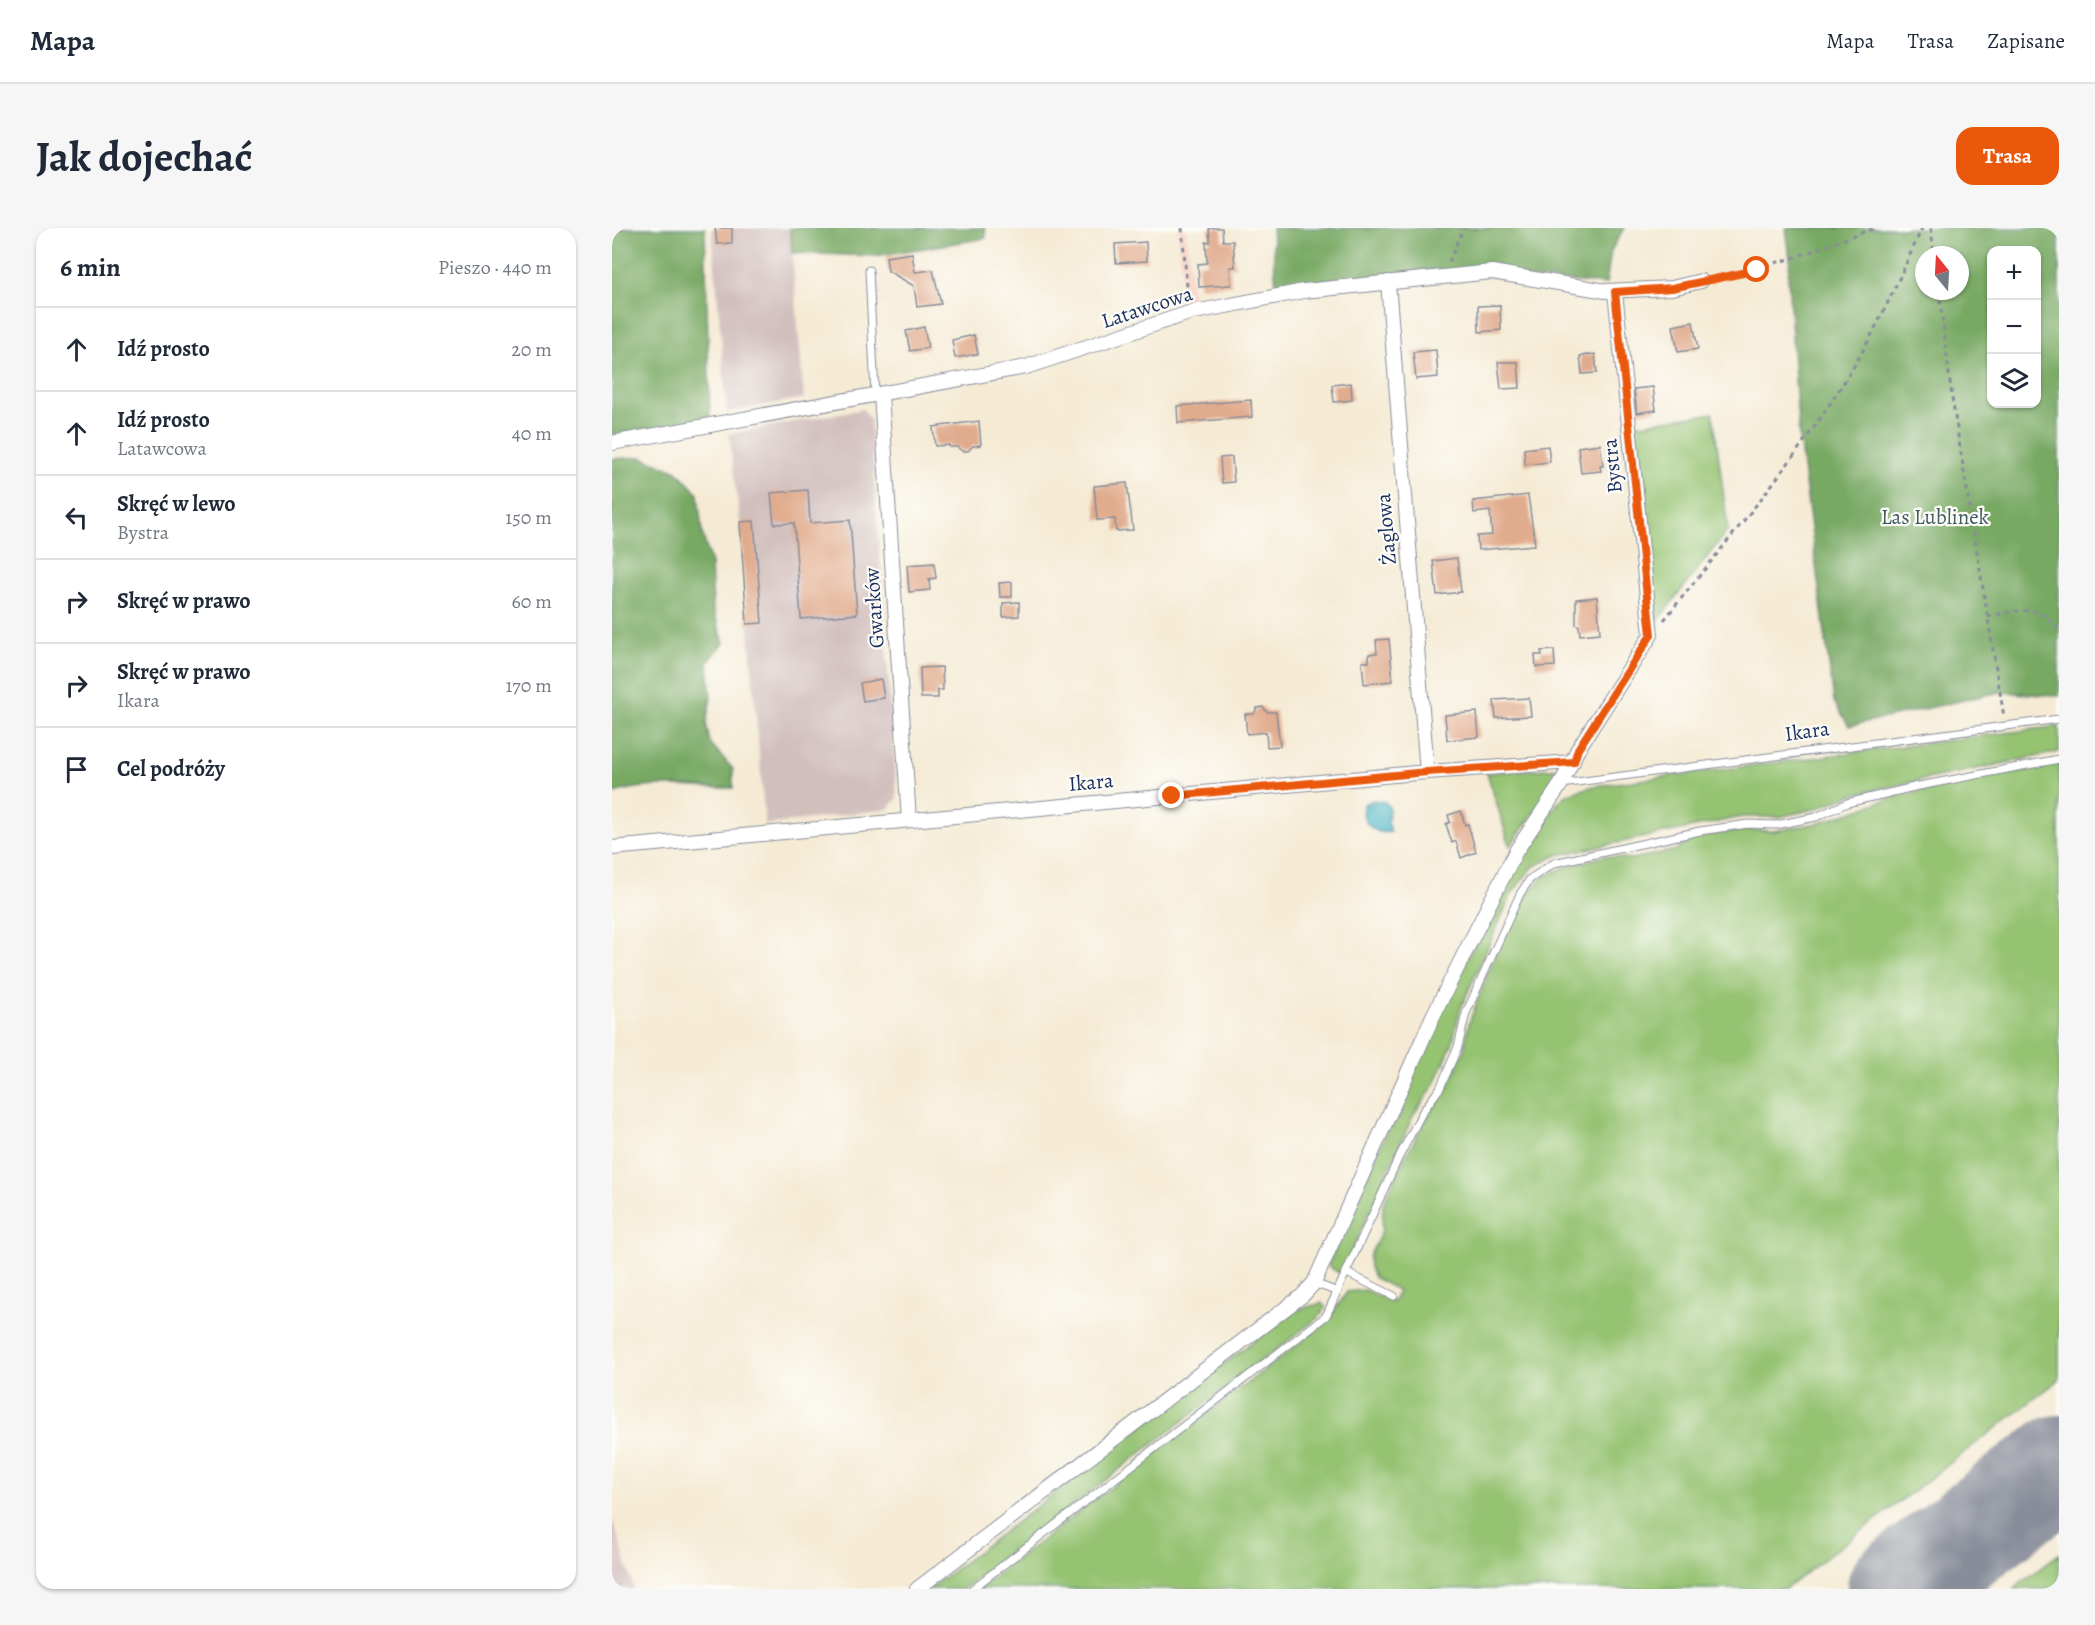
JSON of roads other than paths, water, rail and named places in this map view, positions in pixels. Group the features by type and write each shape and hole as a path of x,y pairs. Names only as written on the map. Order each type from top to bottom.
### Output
{"street":[{"name":"Latawcowa","path":"612,443 1026,367 1189,313 1304,291 1508,273 1615,292 1672,288 1701,281"},
{"name":"Żaglowa","path":"1388,282 1427,772"},
{"name":"Bystra","path":"1574,762 1578,749 1651,635 1615,292"},
{"name":"Gwarków","path":"878,395 909,820"},
{"name":"Ikara","path":"612,848 1427,772 1574,762"},
{"path":"917,1589 1293,1302 1314,1282 1433,1016 1516,851 1562,784 1574,762"}],"lane":[{"path":"869,270 878,395"},
{"name":"Ikara","path":"1562,784 2059,719"},
{"path":"972,1589 1318,1324 1329,1311 1414,1128 1440,1088 1458,1047 1466,1013 1520,894 1530,879 1540,870 1554,863 1603,851 1700,831 1748,824 1776,825 1816,817 1847,803 1914,787 2059,759"},
{"path":"1347,1273 1394,1296"},
{"path":"1314,1282 1338,1292"}],"water":[{"path":"1374,800 1385,802 1389,806 1388,822 1391,832 1374,829 1366,822 1364,804"}],"park label":[{"name":"Las Lublinek","path":"1935,517"}]}
